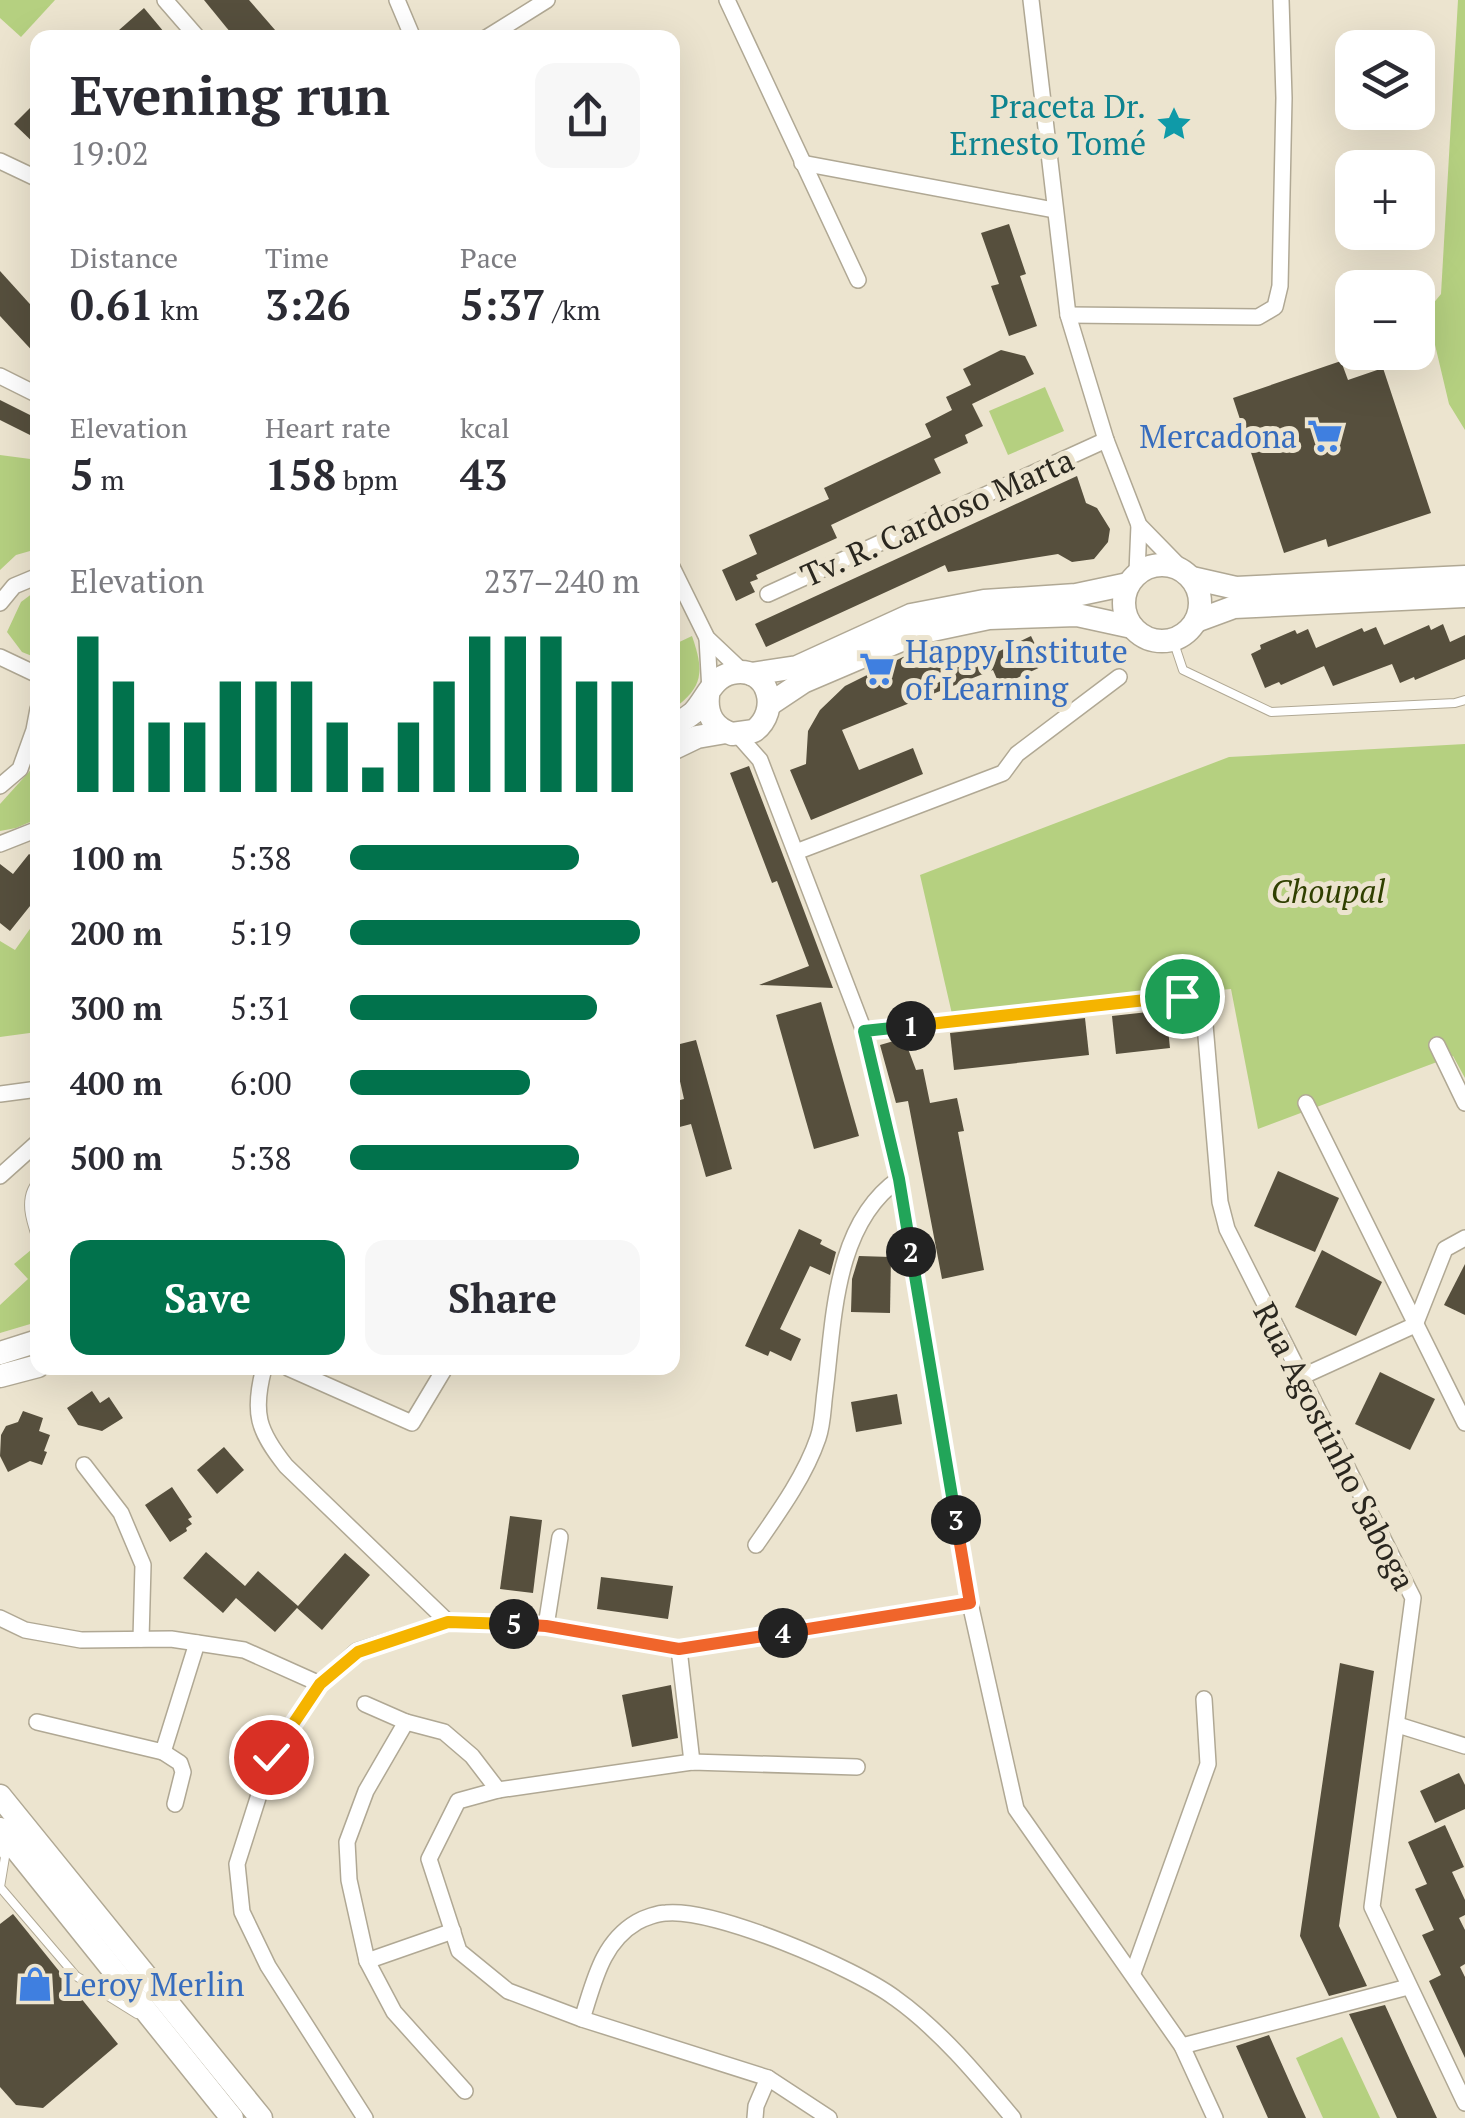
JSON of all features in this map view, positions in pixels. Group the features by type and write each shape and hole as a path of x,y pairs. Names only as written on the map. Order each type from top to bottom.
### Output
{"main road":[{"path":"680,720 708,697 723,676 797,667 911,615 984,602 1076,595 1132,578 1151,566 1166,564 1236,588 1465,577"},
{"path":"1132,578 1123,599 1124,614 1132,627 1143,637 1173,640 1196,621 1200,606 1199,592 1186,573"},
{"path":"1196,621 1234,608 1465,596"},
{"path":"680,745 696,737 742,731 770,704 803,682 933,629 989,618 1077,614 1132,627"},
{"path":"747,673 765,686 770,704"},
{"path":"708,697 713,721 742,731"},
{"path":"0,1352 30,1343"},
{"path":"0,1376 30,1368"},
{"path":"0,1796 260,2118"},
{"path":"0,1829 232,2118"}],"street":[{"path":"165,0 191,30"},
{"path":"397,0 410,30"},
{"path":"727,0 858,280"},
{"path":"1031,0 1068,315 1106,440 1139,525 1186,573"},
{"path":"1068,315 1258,316 1275,307 1280,286 1284,98 1281,0"},
{"path":"498,30 539,2"},
{"path":"0,161 30,175"},
{"path":"802,163 1054,210"},
{"path":"0,376 30,390"},
{"name":"Tv. R. Cardoso Marta","path":"768,594 1106,440"},
{"path":"1132,578 1139,525"},
{"path":"0,603 14,586 30,579"},
{"path":"680,583 707,638 747,673"},
{"path":"707,638 708,697"},
{"path":"0,657 30,671"},
{"path":"796,852 1002,773 1017,754 1119,677"},
{"path":"742,731 760,760 864,1031 899,1179 970,1603 1016,1809 1182,2046 1215,2118"},
{"path":"0,786 20,770 30,741"},
{"path":"0,844 30,833"},
{"name":"Rua Agostinho Saboga","path":"864,1031 1182,996 1204,1013 1222,1215 1414,1598 1372,1907 1465,2103"},
{"path":"1437,1044 1465,1103"},
{"path":"0,1094 30,1090"},
{"path":"1306,1103 1465,1424"},
{"path":"0,1176 30,1149"},
{"path":"756,1545 788,1498 819,1436 847,1249 876,1194 899,1179"},
{"path":"1301,1378 1415,1324 1445,1249 1465,1238"},
{"path":"262,1375 259,1416 264,1438 286,1466 448,1622"},
{"path":"304,1375 412,1423 441,1375"},
{"path":"84,1465 122,1513 143,1565 141,1639"},
{"path":"546,1626 560,1538"},
{"path":"366,2118 268,1966 242,1912 237,1864 271,1757 320,1684 358,1652 448,1622 546,1626 679,1649 970,1603"},
{"path":"0,1618 25,1630 82,1640 141,1639 244,1650 320,1684"},
{"path":"162,1752 198,1643"},
{"path":"679,1649 692,1762"},
{"path":"1132,1974 1208,1764 1204,1698"},
{"path":"365,1704 406,1722 444,1732 472,1756 498,1790"},
{"path":"37,1722 162,1752 180,1762 183,1772 175,1804"},
{"path":"406,1722 366,1791 346,1842 349,1880 367,1960 394,2012 465,2091"},
{"path":"1398,1726 1465,1746"},
{"path":"829,2118 768,2078 508,1992 460,1951 429,1859 458,1801 498,1790 692,1762 857,1766"},
{"path":"582,2019 606,1949 637,1922 667,1912 730,1923 842,1968 894,1998 970,2067 1013,2118"},
{"path":"367,1960 453,1931"},
{"path":"1182,2046 1408,1987"},
{"path":"755,2118 768,2078"}],"lane":[{"path":"1173,640 1184,670 1271,712 1465,700"},
{"path":"0,1848 5,1857 0,1887 76,1976 168,2038"}],"green space":[{"path":"0,0 55,0 21,37 0,18"},
{"path":"1458,0 1465,0 1465,430 1449,404 1435,345 1435,301 1441,294"},
{"path":"1045,387 1064,431 1008,455 989,411"},
{"path":"0,455 30,459 30,551 16,555 0,570"},
{"path":"30,595 30,655 22,652 7,632 21,602"},
{"path":"692,636 699,677 680,703 680,642"},
{"name":"Choupal","path":"1465,744 1465,1078 1453,1056 1258,1129 1231,989 952,1014 920,875 1229,757"},
{"path":"30,771 30,822 0,831 0,804"},
{"path":"30,929 30,1033 0,1037 0,941 15,950"},
{"path":"30,1251 30,1324 0,1333 0,1305 28,1279 14,1264"},
{"path":"1342,2037 1380,2118 1323,2118 1296,2058"}],"building":[{"path":"204,0 249,0 275,30 228,30"},
{"path":"144,8 162,30 119,30"},
{"path":"30,108 30,139 14,124"},
{"path":"1009,224 1026,274 1020,276 1037,326 1009,336 991,286 999,284 981,233"},
{"path":"0,271 30,304 30,348 0,316"},
{"path":"1001,350 1025,356 1034,374 972,404 983,426 965,435 968,443 934,459 941,473 831,525 837,538 756,575 758,579 750,582 755,592 736,601 722,570 757,554 749,535 829,499 824,488 931,437 925,424 952,410 946,397 971,385 963,369"},
{"name":"Mercadona","path":"1335,363 1335,370 1344,370 1348,380 1384,370 1431,513 1328,547 1326,539 1284,553 1233,398"},
{"path":"0,400 30,415 30,435 0,420"},
{"path":"1077,476 1086,503 1097,508 1110,529 1108,542 1094,559 1072,562 1058,554 948,572 945,565 766,647 755,624"},
{"path":"1443,624 1450,642 1465,635 1465,659 1400,683 1392,664 1333,686 1324,666 1265,688 1251,654 1261,649 1260,645 1295,630 1297,634 1308,629 1316,648 1362,628 1364,632 1376,627 1384,645 1429,625 1431,630"},
{"path":"1031,636 1045,665 1000,686 993,670 842,730 859,770 913,748 923,774 811,820 790,770 806,764 808,731 820,710 845,686 907,655 960,644 968,666"},
{"path":"749,766 833,988 759,985 809,966 730,773"},
{"path":"30,855 30,906 10,931 0,923 0,864 13,874"},
{"path":"821,1002 859,1136 814,1149 776,1015"},
{"path":"1166,1010 1170,1048 1116,1054 1112,1016"},
{"path":"1085,1018 1089,1055 954,1070 950,1033"},
{"path":"904,1038 916,1070 923,1069 930,1103 957,1098 964,1131 958,1132 984,1270 942,1279 908,1101 896,1103 880,1045"},
{"path":"696,1040 732,1169 706,1177 691,1124 680,1127 680,1100 684,1099 680,1044"},
{"path":"1278,1171 1339,1198 1315,1252 1254,1226"},
{"path":"799,1229 836,1252 830,1275 810,1266 780,1329 801,1339 791,1361 745,1346"},
{"path":"1322,1250 1382,1282 1356,1336 1295,1307"},
{"path":"859,1256 891,1257 890,1313 851,1312 852,1279"},
{"path":"1465,1264 1465,1315 1444,1305"},
{"path":"1380,1372 1435,1399 1410,1450 1355,1424"},
{"path":"92,1391 100,1403 109,1397 123,1418 102,1431 78,1425 67,1408"},
{"path":"897,1394 902,1424 856,1432 851,1402"},
{"path":"23,1411 43,1418 39,1431 50,1435 44,1451 47,1452 42,1465 30,1461 8,1472 0,1456 1,1435 6,1426 18,1422"},
{"path":"224,1447 244,1470 217,1494 197,1470"},
{"path":"172,1487 192,1517 188,1519 192,1524 170,1542 145,1505"},
{"path":"510,1516 542,1520 533,1593 500,1589"},
{"path":"206,1552 245,1586 258,1571 298,1606 345,1553 370,1575 322,1630 297,1608 275,1632 236,1598 223,1613 183,1578"},
{"path":"601,1577 673,1586 668,1619 597,1609"},
{"path":"1340,1663 1374,1671 1339,1926 1367,1986 1329,1996 1300,1936"},
{"path":"671,1685 678,1738 632,1747 622,1695"},
{"path":"1459,1773 1465,1785 1465,1809 1435,1823 1420,1791"},
{"path":"1445,1825 1464,1867 1452,1872 1465,1900 1465,1915 1459,1918 1465,1930 1465,1964 1460,1967 1465,1977 1465,2058 1429,1981 1441,1975 1422,1935 1434,1930 1415,1889 1427,1884 1408,1842"},
{"name":"Leroy Merlin","path":"13,1914 118,2044 43,2108 16,2105 0,2087 0,1924"},
{"path":"1385,2005 1437,2118 1397,2118 1349,2014"},
{"path":"1269,2035 1306,2118 1268,2118 1236,2046"}],"place":[{"name":"Praceta Dr. Ernesto Tomé","path":"1174,124"},
{"name":"Mercadona","path":"1325,436"},
{"name":"Happy Institute of Learning","path":"877,669"},
{"name":"Leroy Merlin","path":"35,1984"}],"route":[{"path":"271,1757 320,1684 358,1652 448,1622 546,1626 679,1649 970,1603 899,1179 864,1031 1182,996"}]}
